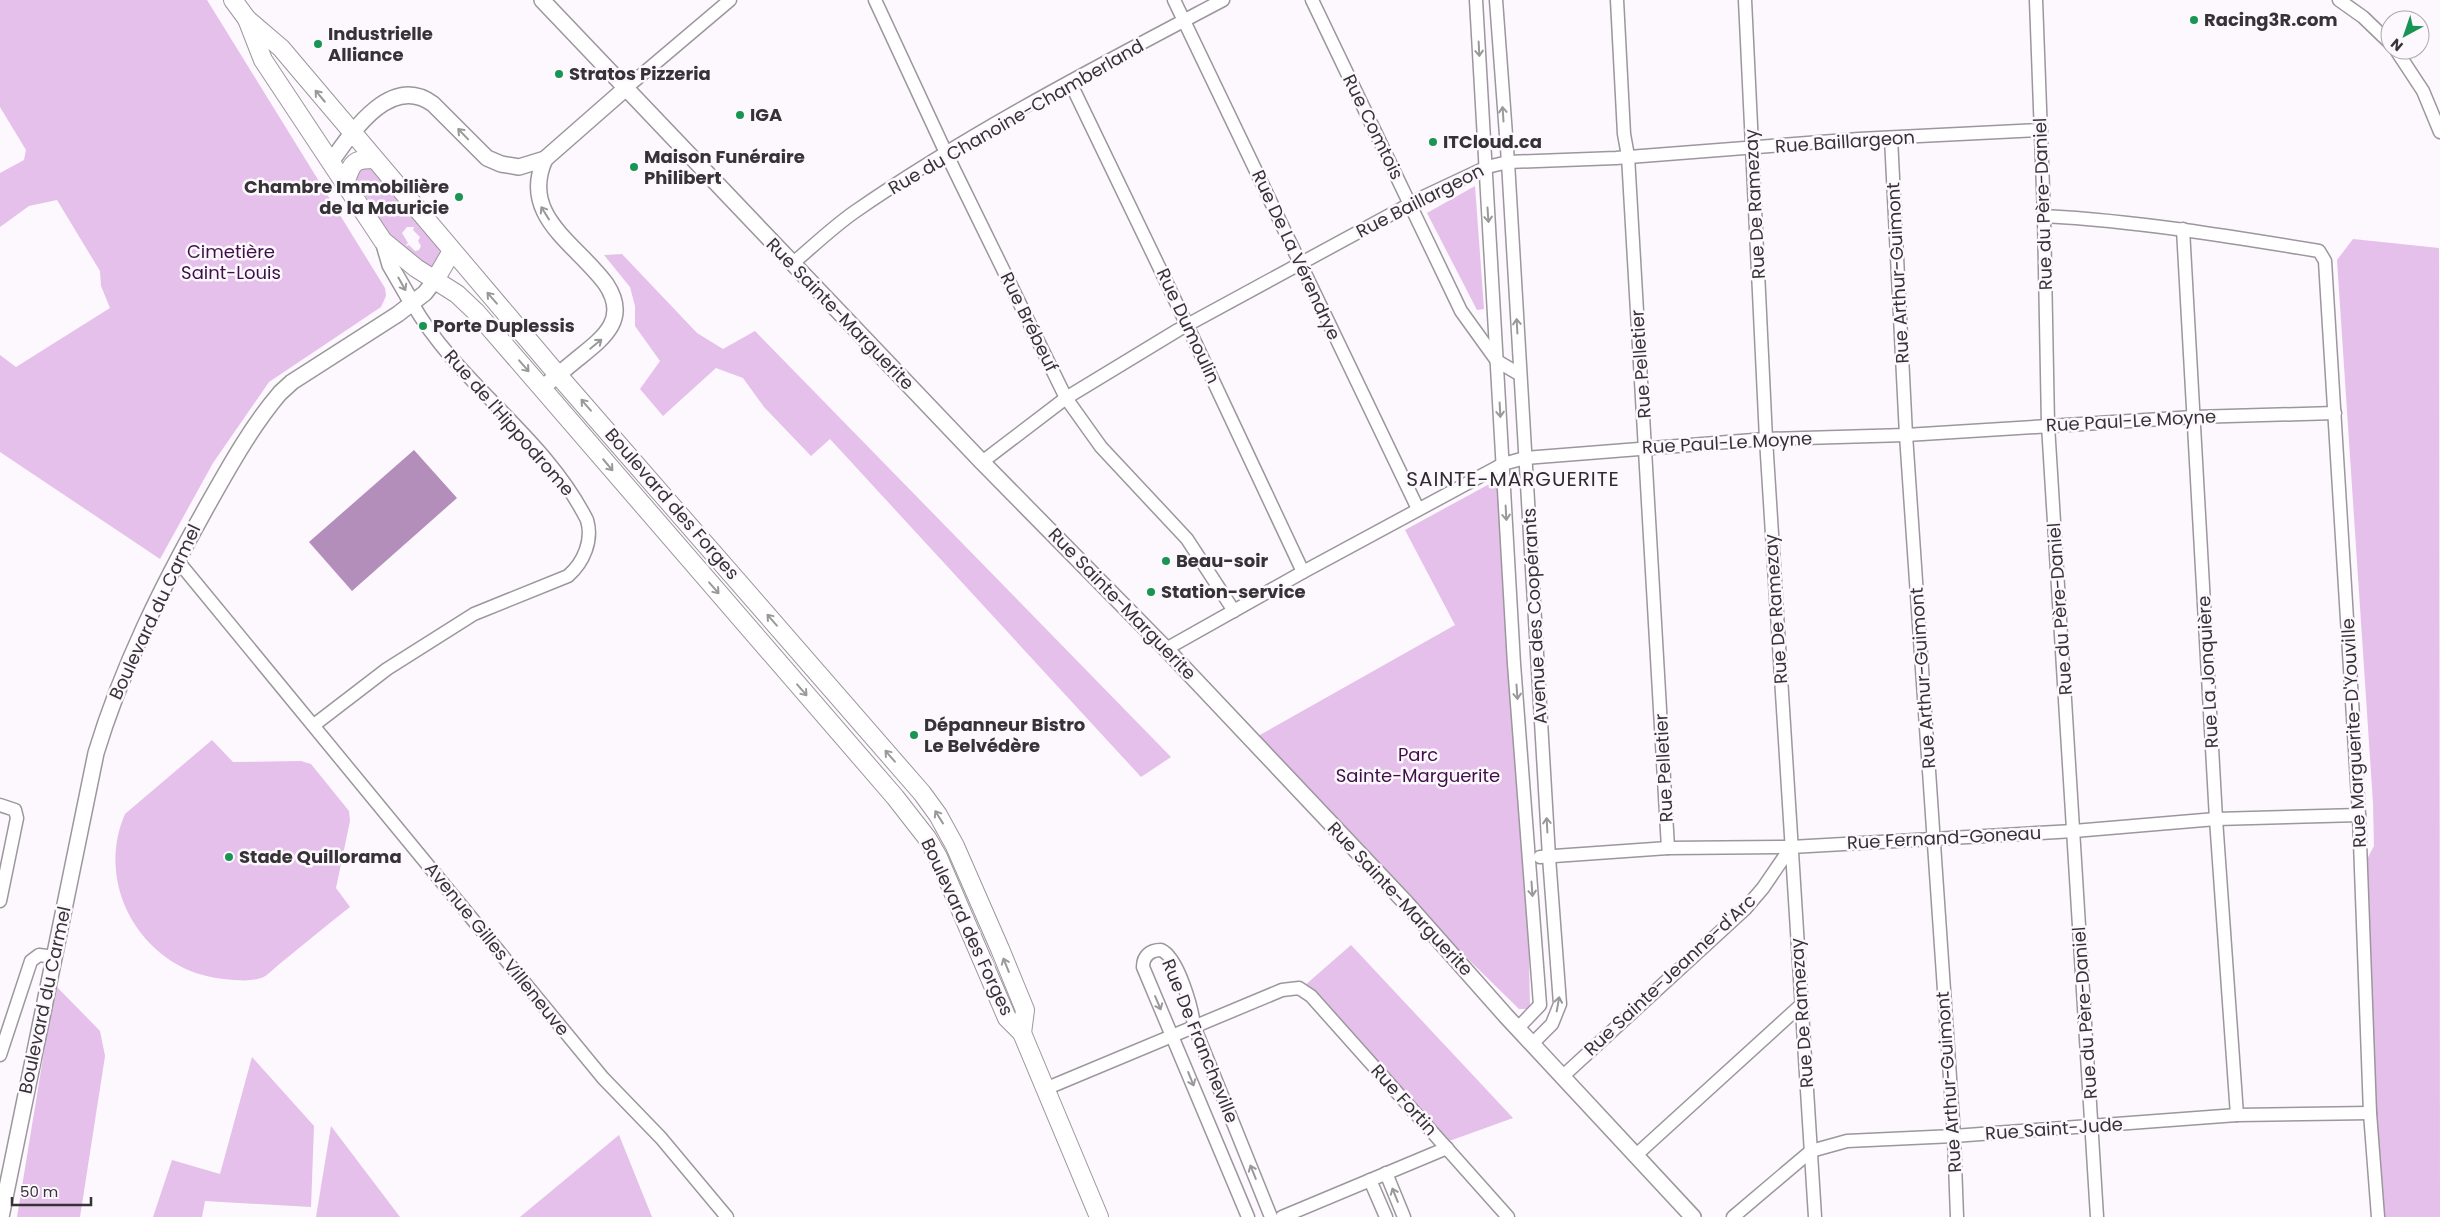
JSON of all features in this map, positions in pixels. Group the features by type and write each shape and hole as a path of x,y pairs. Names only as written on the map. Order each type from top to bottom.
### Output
{"main road":[{"name":"Boulevard des Forges","path":"233,0 247,19 281,48 452,251 922,793 955,846 1025,1010 1022,1033"},
{"name":"Boulevard des Forges","path":"247,19 263,60 383,241 469,305 904,808 935,850 1007,1018 1022,1033 1099,1217"},
{"path":"345,183 354,162 373,159"},
{"path":"436,280 452,251"},
{"path":"770,653 788,639"},
{"path":"904,808 922,793"}],"street":[{"name":"Rue Sainte-Marguerite","path":"542,0 982,462 1166,649 1406,903 1518,1028 1693,1217"},
{"path":"550,0 558,17"},
{"path":"331,162 351,133 366,116 396,98 412,96 433,104 483,154 497,163 518,167 545,159 730,0"},
{"name":"Rue Brébeuf","path":"875,0 946,153 1066,398 1101,448 1187,539 1234,611"},
{"name":"Rue De La Vérendrye","path":"1174,0 1418,510"},
{"name":"Rue du Chanoine-Chamberland","path":"792,264 852,214 946,153 1070,82 1223,0"},
{"name":"Rue Comtois","path":"1312,0 1461,311 1498,361 1520,374"},
{"name":"Avenue des Coopérants","path":"1476,0 1514,664 1540,1005 1518,1028"},
{"name":"Avenue des Coopérants","path":"1496,0 1508,162 1549,857 1560,1004 1552,1024 1533,1044"},
{"name":"Rue Pelletier","path":"1617,0 1624,134 1628,156 1646,447 1668,848"},
{"name":"Rue De Ramezay","path":"1745,0 1766,439 1815,1217"},
{"name":"Rue du Père-Daniel","path":"2036,0 2044,216 2048,425 2097,1217"},
{"path":"2339,0 2363,17 2380,33"},
{"path":"2402,60 2426,97 2440,132"},
{"name":"Rue Dumoulin","path":"1070,82 1188,325 1303,572"},
{"name":"Rue Baillargeon","path":"982,462 1066,398 1188,325 1410,204 1487,167 1508,162 1616,158 1891,138 2041,130"},
{"name":"Rue Arthur-Guimont","path":"1891,138 1906,434 1954,1136 1957,1217"},
{"path":"542,388 607,334 614,319 615,304 611,291 603,280 552,223 541,207 538,185 545,159"},
{"path":"2044,216 2090,218 2183,229"},
{"name":"Rue Marguerite-D'Youville","path":"2183,229 2319,250 2325,261 2336,413 2359,815 2370,1113 2378,1217"},
{"name":"Rue La Jonquière","path":"2183,229 2216,819 2237,1115"},
{"path":"383,241 390,265 412,303"},
{"name":"Boulevard du Carmel","path":"1,1217 55,957 80,824 101,736 125,670 177,560 230,466 280,393 292,382 412,303 428,290 436,280"},
{"name":"Rue de l'Hippodrome","path":"314,725 387,669 474,614 568,576 580,564 588,543 589,527 587,520 559,476 493,400 459,366 421,319 412,303"},
{"name":"Rue Paul-Le Moyne","path":"1166,649 1303,572 1503,464 1525,458 1766,439 1906,434 2194,417 2336,413"},
{"name":"Avenue Gilles Villeneuve","path":"177,560 603,1078 661,1138 727,1217"},
{"path":"1514,664 1538,662"},
{"path":"0,805 17,812 0,901"},
{"name":"Rue Fernand-Goneau","path":"1530,857 1668,848 1791,847 2074,831 2216,819 2359,815"},
{"name":"Rue Sainte-Jeanne-d'Arc","path":"1563,1076 1745,909 1763,888 1791,847"},
{"name":"Rue De Francheville","path":"1248,1217 1173,1034 1143,967 1145,958 1152,951 1161,950 1171,959 1192,1008 1194,1026 1271,1217"},
{"path":"0,1055 31,961 39,955 55,957"},
{"name":"Rue Fortin","path":"1194,1026 1282,990 1298,988 1311,996 1508,1217"},
{"path":"1635,1156 1801,1005"},
{"path":"1046,1088 1194,1026"},
{"name":"Rue Saint-Jude","path":"1734,1217 1811,1151 1847,1141 1954,1136 2237,1115 2370,1113"},
{"path":"1282,1217 1447,1148"},
{"path":"1386,1173 1404,1217"},
{"path":"1370,1180 1386,1217"}],"green space":[{"name":"Cimetière Saint-Louis","path":"0,0 207,0 385,288 386,296 381,307 269,382 213,463 160,559 0,452 0,355 16,367 110,308 101,286 100,271 57,200 29,206 0,227 0,173 24,160 26,150 0,107"},
{"path":"368,165 439,247 441,253 433,268 419,261 396,241 368,201 354,174","holes":["407,227 414,227 413,230 420,237 418,241 421,246 419,250 415,251 409,245 405,246 408,243 402,233"]},
{"path":"1475,186 1484,309 1477,310 1427,213"},
{"path":"2353,239 2439,248 2440,1217 2378,1217 2357,878 2374,846 2373,803 2337,260"},
{"path":"622,254 697,333 723,349 755,331 1171,757 1141,777 830,439 811,456 764,407 743,378 716,368 663,416 640,389 660,361 635,326 635,306 630,287 604,255"},
{"name":"Parc Sainte-Marguerite","path":"1504,476 1527,858 1530,1009 1519,1009 1317,811 1251,740 1455,625 1405,530"},
{"name":"Stade Quillorama","path":"212,740 233,762 301,761 311,764 349,811 350,821 336,888 350,907 264,977 256,979 224,979 196,973 171,961 150,943 133,921 121,896 116,870 117,842 125,814"},
{"path":"1351,945 1513,1118 1441,1144 1303,987"},
{"path":"55,985 100,1031 105,1056 80,1217 17,1217"},
{"path":"252,1057 314,1126 311,1207 205,1201 202,1217 153,1217 172,1160 220,1174"},
{"path":"331,1126 400,1217 316,1217"},
{"path":"619,1135 652,1217 520,1217"}],"shaded area":[{"path":"414,450 457,498 352,591 309,542"}],"place":[{"name":"Racing3R.com","path":"2194,20"},
{"name":"Industrielle Alliance","path":"318,44"},
{"name":"Stratos Pizzeria","path":"559,74"},
{"name":"IGA","path":"740,115"},
{"name":"ITCloud.ca","path":"1433,142"},
{"name":"Maison Funéraire Philibert","path":"634,167"},
{"name":"Chambre Immobilière de la Mauricie","path":"459,197"},
{"name":"Porte Duplessis","path":"423,326"},
{"name":"Beau-soir","path":"1166,561"},
{"name":"Station-service","path":"1151,592"},
{"name":"Dépanneur Bistro Le Belvédère","path":"914,735"},
{"name":"Stade Quillorama","path":"229,857"}],"district":[{"name":"SAINTE-MARGUERITE","path":"1513,479"}]}
